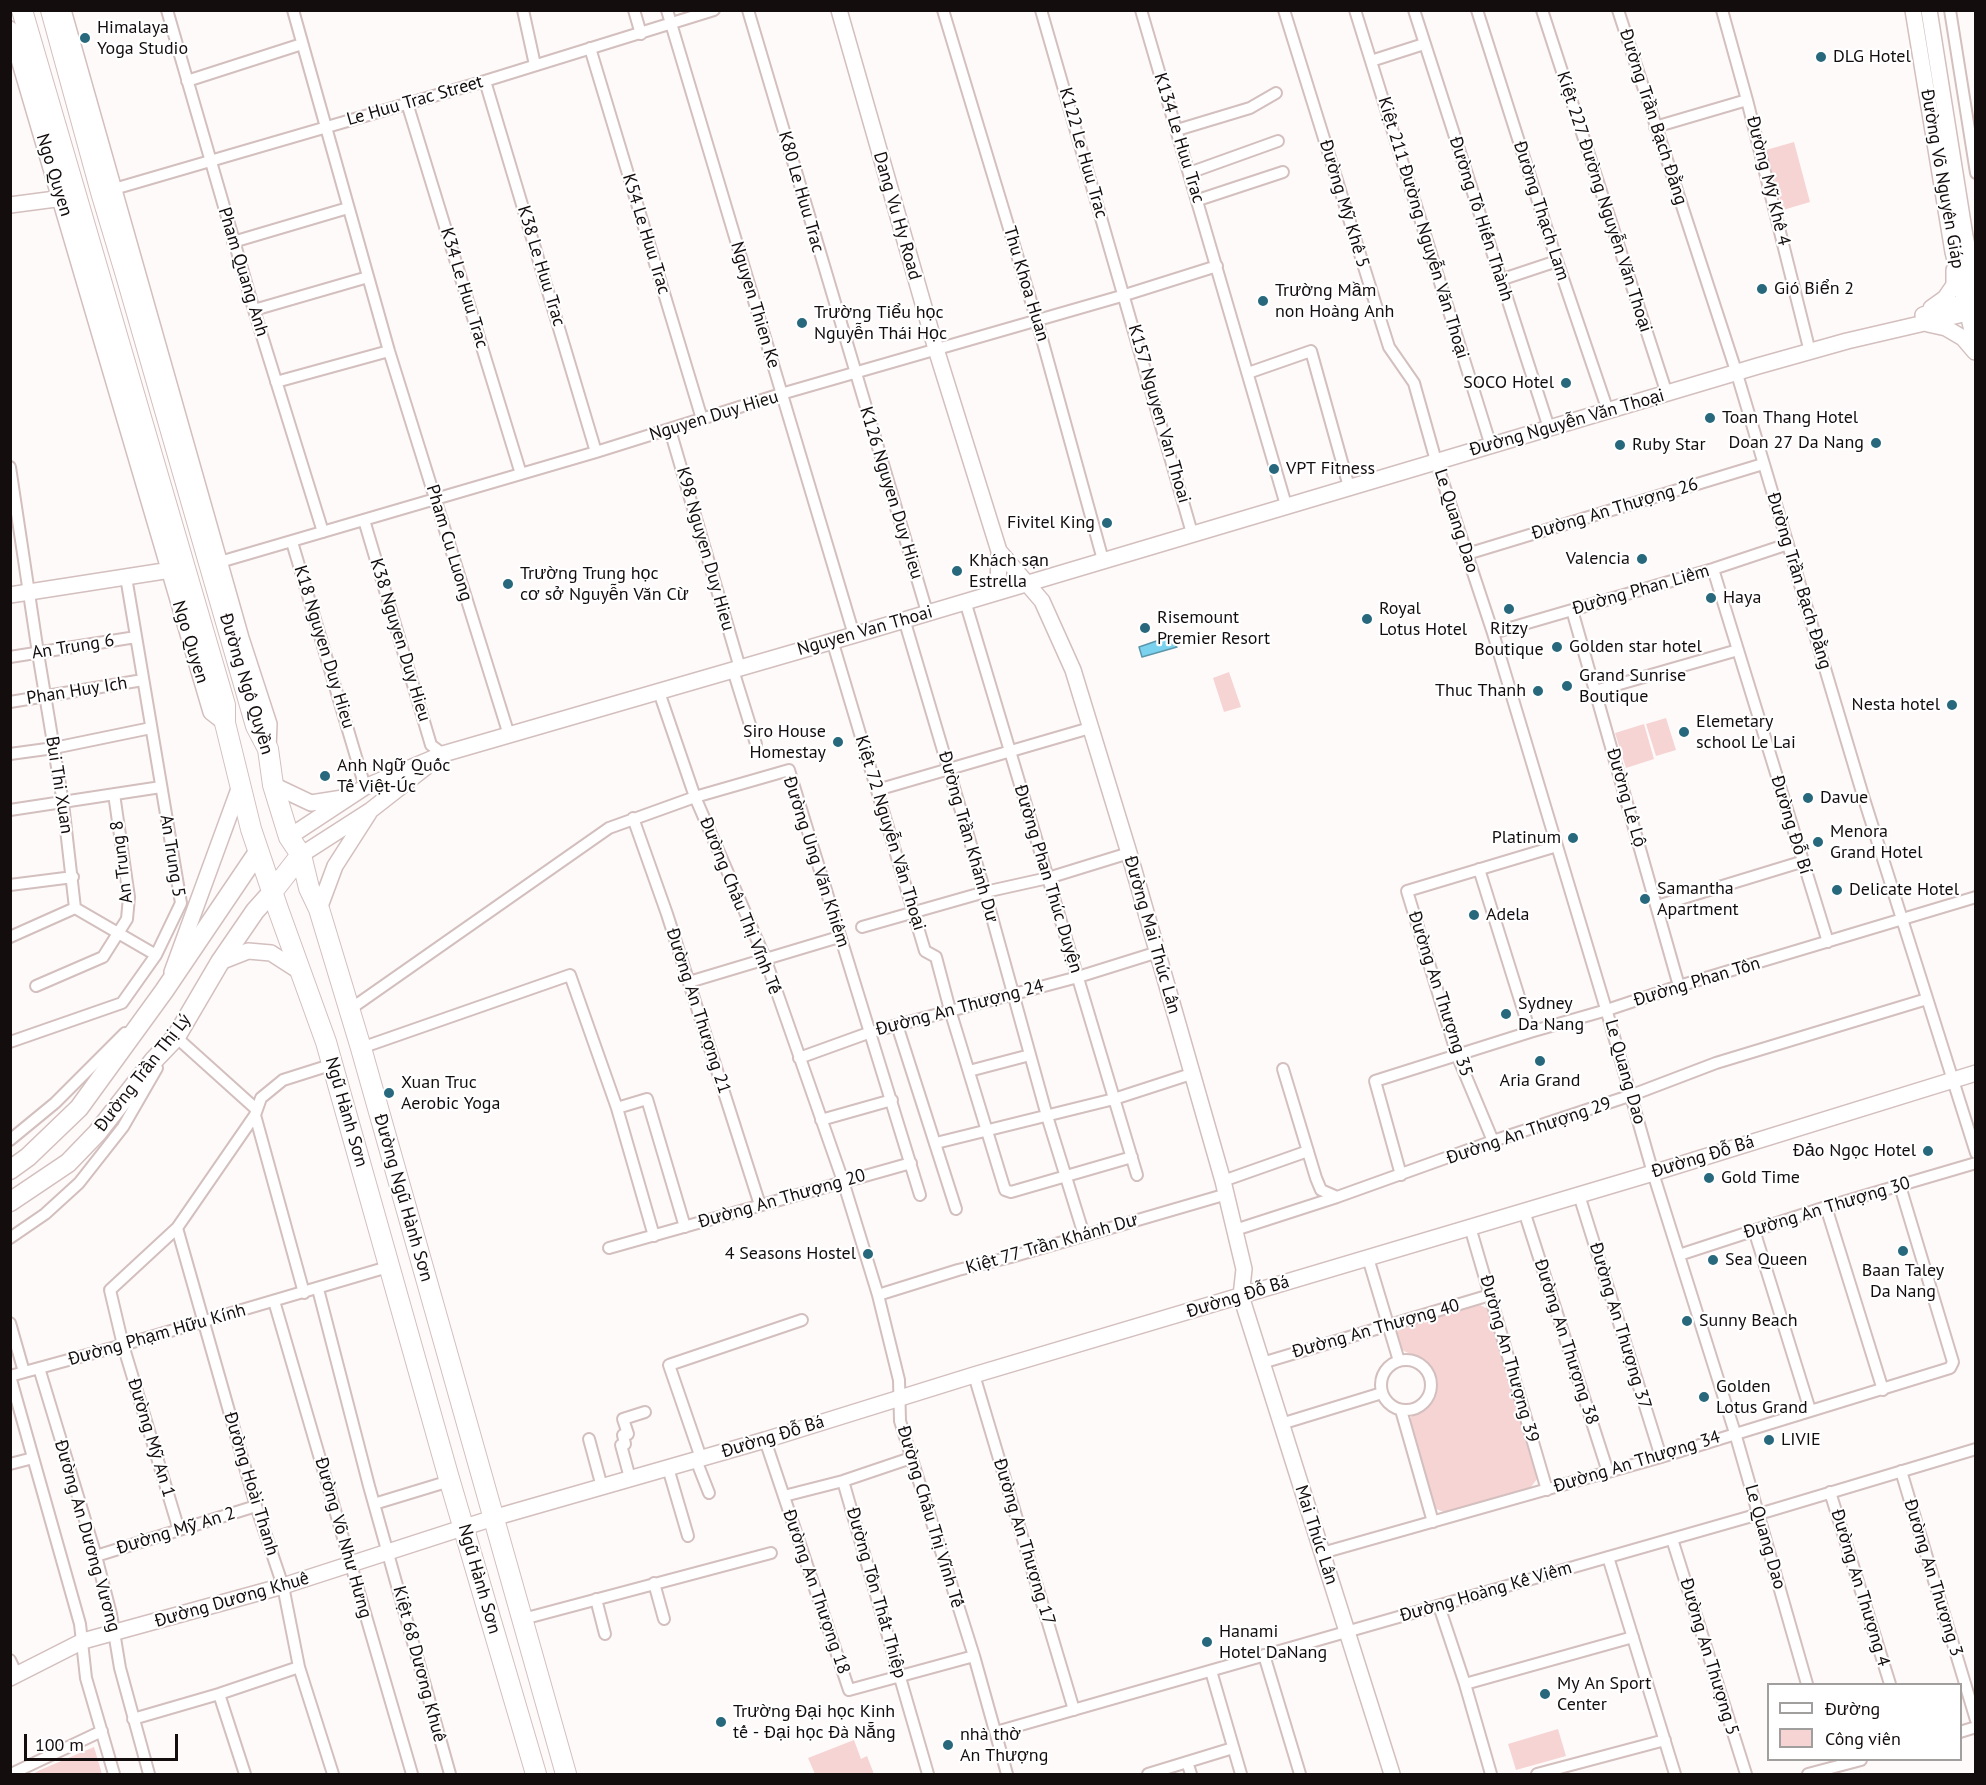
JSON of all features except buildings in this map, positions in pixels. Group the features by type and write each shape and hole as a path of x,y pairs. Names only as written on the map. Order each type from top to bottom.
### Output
{"highway":[{"path":"22,10 69,197 107,191"},
{"path":"51,10 107,191 126,274 216,563"},
{"name":"Ngo Quyen","path":"69,197 177,569 225,705 225,723"},
{"name":"Đường Ngô Quyền","path":"216,563 256,726 268,749 273,785 290,837 301,855"},
{"name":"Đường Ngô Quyền","path":"225,723 258,852 272,892"},
{"path":"258,852 290,837"},
{"path":"301,855 272,892 326,1042"},
{"name":"Đường Ngũ Hành Sơn","path":"301,855 309,888 320,909 349,1010 364,1047 496,1517 500,1543"},
{"name":"Ngũ Hành Sơn","path":"326,1042 442,1453 461,1529 536,1774"},
{"name":"Ngũ Hành Sơn","path":"500,1543 527,1618 566,1774"}],"main road":[{"name":"Đường Trần Thị Lý","path":"10,1170 28,1157 79,1108 164,991 258,852"},
{"name":"Đường Trần Thị Lý","path":"10,1202 68,1163 97,1133 154,1060 176,1036 220,962 255,911 272,892"}],"street":[{"path":"63,10 107,191"},
{"name":"Pham Quang Anh","path":"167,10 233,242 323,532"},
{"name":"Pham Cu Luong","path":"293,10 389,351 509,735"},
{"path":"524,10 535,65"},
{"path":"634,10 640,34"},
{"name":"Nguyen Thien Ke","path":"667,10 854,634"},
{"name":"Le Huu Trac Street","path":"107,191 485,81 714,10"},
{"name":"K80 Le Huu Trac","path":"748,10 855,374"},
{"name":"Dang Vu Hy Road","path":"838,10 936,349 999,550 1028,583"},
{"name":"Thu Khoa Huan","path":"943,10 1037,321 1103,560"},
{"name":"K122 Le Huu Trac","path":"1041,10 1125,295"},
{"name":"K134 Le Huu Trac","path":"1141,10 1286,505"},
{"name":"Đường Mỹ Khê 5","path":"1284,10 1389,347 1414,383 1436,461"},
{"name":"Kiệt 211 Đường Nguyễn Văn Thoại","path":"1355,10 1491,446"},
{"name":"Đường Tô Hiến Thành","path":"1414,10 1549,428"},
{"name":"Đường Thạch Lam","path":"1478,10 1557,261 1608,411"},
{"name":"Kiệt 227 Đường Nguyễn Văn Thoại","path":"1542,10 1666,394"},
{"name":"Đường Trần Bạch Đằng","path":"1618,10 1737,374 1902,920 1976,1153"},
{"name":"Đường Mỹ Khê 4","path":"1722,10 1810,352"},
{"name":"Đường Võ Nguyên Giáp","path":"1913,10 1953,252 1970,306 1976,346"},
{"path":"1933,15 1951,14 1976,173"},
{"name":"Đường Võ Nguyên Giáp","path":"1933,15 1976,287"},
{"name":"Ngo Quyen","path":"10,29 69,197"},
{"path":"187,81 302,44"},
{"path":"1371,61 1424,44"},
{"name":"K54 Le Huu Trac","path":"590,48 702,419"},
{"name":"K38 Le Huu Trac","path":"485,81 596,452"},
{"path":"1177,130 1250,108 1276,93"},
{"path":"1655,127 1747,100"},
{"name":"K34 Le Huu Trac","path":"406,103 521,474"},
{"path":"1950,113 1965,112"},
{"path":"1190,173 1278,141"},
{"path":"1198,200 1283,172"},
{"path":"10,205 69,197"},
{"path":"233,242 348,208"},
{"path":"1953,252 1954,285 1945,298 1921,320 1946,328 1963,338 1976,352"},
{"path":"1500,280 1557,261"},
{"name":"Nguyen Duy Hieu","path":"216,563 1217,266"},
{"path":"254,310 368,277"},
{"name":"K157 Nguyen Van Thoai","path":"1125,295 1192,533"},
{"name":"Đường Nguyễn Văn Thoại","path":"1286,505 1970,306"},
{"path":"276,382 389,351"},
{"path":"1248,373 1311,351 1349,487"},
{"name":"K126 Nguyen Duy Hieu","path":"855,374 927,612"},
{"name":"K98 Nguyen Duy Hieu","path":"670,430 756,744"},
{"name":"Le Quang Dao","path":"1436,461 1493,633 1607,1010 1653,1173 1735,1432 1807,1683"},
{"name":"Đường An Thượng 26","path":"1467,554 1763,464"},
{"name":"Bui Thi Xuan","path":"10,467 14,511 63,803 75,908"},
{"name":"Nguyen Van Thoai","path":"443,754 1286,505"},
{"name":"K38 Nguyen Duy Hieu","path":"364,520 431,745 443,754"},
{"name":"K18 Nguyen Duy Hieu","path":"292,542 365,787"},
{"name":"Đường Phan Liêm","path":"1493,633 1713,569 1788,544"},
{"path":"998,591 999,550"},
{"path":"10,595 177,569"},
{"name":"Đường Đỗ Bí","path":"1713,569 1801,862 1828,942"},
{"name":"An Trung 5","path":"10,1042 122,1003 156,955 181,903 126,577"},
{"name":"Đường Mai Thúc Lân","path":"1028,583 1042,602 1072,670 1129,853 1225,1188 1245,1269 1241,1296"},
{"name":"Đường Phan Thúc Duyện","path":"965,601 1137,1175"},
{"name":"Đường Lê Lộ","path":"1572,610 1679,986"},
{"name":"Đường Trần Khánh Dư","path":"904,619 985,892 1047,1116 1084,1235"},
{"name":"An Trung 6","path":"10,657 136,637"},
{"name":"Kiệt 72 Nguyễn Văn Thoại","path":"832,640 912,911 925,951 936,957 1005,1190 1008,1192 1066,1176"},
{"path":"1595,691 1738,650"},
{"name":"Phan Huy Ich","path":"10,702 143,680"},
{"name":"Đường Châu Thị Vĩnh Tế","path":"659,692 695,797 765,958 843,1181 878,1295 899,1380 900,1421 974,1656 1007,1774"},
{"path":"10,754 54,748 151,728"},
{"path":"876,790 1090,728"},
{"path":"290,837 365,787 443,754"},
{"path":"301,855 371,810 443,754"},
{"name":"Đường Ung Văn Khiêm","path":"349,1010 609,828 695,797 789,770 920,1195"},
{"path":"273,785 310,803 349,798"},
{"path":"10,1140 55,1103 164,991 240,786"},
{"path":"10,810 161,787"},
{"name":"An Trung 8","path":"36,986 103,957 127,919 130,902 114,794"},
{"path":"320,909 335,866 371,810"},
{"name":"Đường An Thượng 21","path":"633,818 689,982 760,1205"},
{"name":"Đường An Thượng 35","path":"1493,1141 1457,1055 1407,891 1557,846"},
{"path":"862,927 912,911 1048,878 1129,853"},
{"path":"1657,906 1801,862"},
{"path":"1479,869 1530,1032"},
{"path":"10,885 73,876"},
{"name":"Đường Phan Tôn","path":"1401,1175 1375,1081 1679,986 1976,897"},
{"path":"10,937 75,908 156,955"},
{"path":"689,982 839,937"},
{"path":"220,962 248,951 271,953 302,973"},
{"name":"Đường An Thượng 24","path":"799,1058 871,1032 1078,977 1158,952"},
{"path":"364,1047 570,975 617,1108 654,1236"},
{"name":"Đường An Thượng 29","path":"1235,1230 1401,1175 1716,1064 1927,999"},
{"path":"897,1025 956,1209"},
{"path":"10,1238 45,1214 78,1183 123,1127 176,1036 255,1112 304,1293"},
{"name":"Ngũ Hành Sơn","path":"326,1042 324,1067 443,1483 461,1529 528,1774"},
{"path":"969,1071 1030,1055"},
{"path":"177,1228 255,1112 261,1098 283,1080 324,1067"},
{"path":"1283,1069 1321,1190 1337,1197"},
{"name":"Đường Đỗ Bá","path":"461,1529 1653,1173 1976,1073"},
{"path":"936,1143 1114,1099 1191,1074"},
{"path":"617,1108 647,1099 685,1227"},
{"path":"821,1120 892,1100"},
{"name":"Kiệt 77 Trần Khánh Dư","path":"878,1295 1084,1235 1225,1188 1308,1151"},
{"path":"1066,1176 1132,1157"},
{"name":"Đường An Thượng 20","path":"609,1248 911,1163"},
{"name":"Đường An Thượng 30","path":"1679,1254 1826,1207 1976,1163"},
{"name":"Đường An Thượng 34","path":"1322,1553 1547,1490 1950,1368 1953,1362 1900,1186"},
{"name":"Đường An Thượng 37","path":"1579,1195 1661,1456"},
{"path":"1826,1207 1883,1390"},
{"name":"Đường An Thượng 38","path":"1524,1211 1608,1472"},
{"name":"Đường An Thượng 39","path":"1470,1227 1547,1490"},
{"name":"Đường Hoài Thanh","path":"177,1228 256,1506 283,1586 299,1667 333,1774"},
{"name":"Đường Mỹ An 1","path":"177,1228 110,1290 123,1345 179,1530"},
{"path":"1754,1230 1810,1410"},
{"path":"1368,1258 1399,1361"},
{"name":"Đường Phạm Hữu Kính","path":"10,1376 381,1269"},
{"path":"318,1289 388,1553"},
{"name":"Đường An Thượng 40","path":"1262,1363 1490,1295"},
{"name":"Mai Thúc Lân","path":"1241,1296 1392,1774"},
{"name":"Đường Võ Như Hưng","path":"274,1301 412,1774"},
{"path":"708,1493 669,1365 802,1320"},
{"path":"10,1323 24,1372"},
{"path":"1399,1361 1415,1362 1422,1366 1430,1380 1428,1396 1424,1403 1409,1410 1401,1410 1389,1404 1380,1385 1385,1370 1399,1361"},
{"name":"Đường An Dương Vương","path":"39,1368 96,1556 120,1668 150,1774"},
{"name":"Đường An Thượng 17","path":"974,1375 1074,1710"},
{"name":"Đường An Dương Vương","path":"10,1376 80,1624 86,1678 114,1774"},
{"path":"1281,1424 1382,1393"},
{"path":"1401,1410 1433,1522"},
{"path":"630,1478 621,1445 625,1444 623,1435 628,1434 623,1419 645,1412"},
{"path":"590,1439 602,1487"},
{"name":"Đường An Thượng 18","path":"765,1440 849,1690 974,1656"},
{"name":"Đường Hoàng Kế Viêm","path":"996,1732 1759,1514 1975,1449"},
{"path":"10,1464 33,1458"},
{"path":"784,1496 843,1481 911,1458"},
{"path":"668,1468 688,1536"},
{"name":"Đường An Thượng 3","path":"1901,1471 1976,1720"},
{"name":"Đường Tôn Thất Thiệp","path":"843,1481 928,1774"},
{"path":"374,1504 443,1483"},
{"name":"Đường An Thượng 4","path":"1830,1492 1890,1683"},
{"name":"Đường Mỹ An 2","path":"96,1556 256,1506"},
{"name":"Ngũ Hành Sơn","path":"496,1517 574,1774"},
{"name":"Đường Dương Khuê","path":"14,1677 83,1641 351,1566 461,1529"},
{"name":"Đường An Thượng 5","path":"1672,1539 1746,1774"},
{"path":"527,1618 771,1552"},
{"name":"Kiệt 68 Dương Khuê","path":"388,1553 450,1774"},
{"path":"1608,1557 1675,1774"},
{"path":"654,1583 664,1619"},
{"path":"596,1599 605,1634"},
{"path":"1438,1606 1465,1684 1491,1774"},
{"path":"1465,1684 1633,1637"},
{"path":"1264,1655 1300,1774"},
{"path":"10,1660 14,1677"},
{"path":"133,1719 219,1694 299,1667"},
{"path":"1211,1671 1241,1774"},
{"path":"219,1694 245,1774"},
{"path":"11,1774 102,1731"},
{"path":"1537,1774 1665,1740"},
{"path":"1148,1774 1233,1748"},
{"path":"1808,1774 1857,1761"},
{"path":"1187,1762 1191,1774"}],"green space":[{"path":"1794,142 1810,202 1783,210 1766,150"},
{"path":"1229,672 1241,707 1224,712 1213,678"},
{"path":"1666,718 1676,750 1656,756 1646,724"},
{"path":"1644,724 1654,759 1626,768 1615,733"},
{"path":"1480,1305 1490,1310 1537,1479 1531,1487 1444,1512 1436,1509 1407,1422 1415,1413 1427,1407 1433,1397 1435,1382 1432,1369 1424,1361 1402,1350 1396,1335 1399,1327"},
{"path":"1558,1729 1566,1756 1516,1770 1508,1744"},
{"path":"854,1740 861,1759 867,1756 874,1774 815,1774 808,1758"},
{"path":"94,1747 102,1774 33,1774 40,1770"}],"water":[{"path":"1171,636 1177,647 1142,657 1139,647"}],"place":[{"name":"Himalaya Yoga Studio","path":"85,38"},
{"name":"DLG Hotel","path":"1821,57"},
{"name":"Gió Biển 2","path":"1762,289"},
{"name":"Trường Mầm non Hoàng Anh","path":"1263,301"},
{"name":"Trường Tiểu học Nguyễn Thái Học","path":"802,323"},
{"name":"SOCO Hotel","path":"1566,383"},
{"name":"Toan Thang Hotel","path":"1710,418"},
{"name":"Doan 27 Da Nang","path":"1876,443"},
{"name":"Ruby Star","path":"1620,445"},
{"name":"VPT Fitness","path":"1274,469"},
{"name":"Fivitel King","path":"1107,523"},
{"name":"Valencia","path":"1642,559"},
{"name":"Khách sạn Estrella","path":"957,571"},
{"name":"Trường Trung học cơ sở Nguyễn Văn Cừ","path":"508,584"},
{"name":"Haya","path":"1711,598"},
{"name":"Ritzy Boutique","path":"1509,609"},
{"name":"Royal Lotus Hotel","path":"1367,619"},
{"name":"Risemount Premier Resort","path":"1145,628"},
{"name":"Golden star hotel","path":"1557,647"},
{"name":"Grand Sunrise Boutique","path":"1567,686"},
{"name":"Thuc Thanh","path":"1538,691"},
{"name":"Nesta hotel","path":"1952,705"},
{"name":"Elemetary school Le Lai","path":"1684,732"},
{"name":"Siro House Homestay","path":"838,742"},
{"name":"Anh Ngữ Quốc Tế Việt-Úc","path":"325,776"},
{"name":"Davue","path":"1808,798"},
{"name":"Platinum","path":"1573,838"},
{"name":"Menora Grand Hotel","path":"1818,842"},
{"name":"Delicate Hotel","path":"1837,890"},
{"name":"Samantha Apartment","path":"1645,899"},
{"name":"Adela","path":"1474,915"},
{"name":"Sydney Da Nang","path":"1506,1014"},
{"name":"Aria Grand","path":"1540,1061"},
{"name":"Xuan Truc Aerobic Yoga","path":"389,1093"},
{"name":"Đảo Ngọc Hotel","path":"1928,1151"},
{"name":"Gold Time","path":"1709,1178"},
{"name":"Baan Taley Da Nang","path":"1903,1251"},
{"name":"4 Seasons Hostel","path":"868,1254"},
{"name":"Sea Queen","path":"1713,1260"},
{"name":"Sunny Beach","path":"1687,1321"},
{"name":"Golden Lotus Grand","path":"1704,1397"},
{"name":"LIVIE","path":"1769,1440"},
{"name":"Hanami Hotel DaNang","path":"1207,1642"},
{"name":"My An Sport Center","path":"1545,1694"},
{"name":"Trường Đại học Kinh tế - Đại học Đà Nẵng","path":"721,1722"},
{"name":"nhà thờ An Thượng","path":"948,1745"}]}
